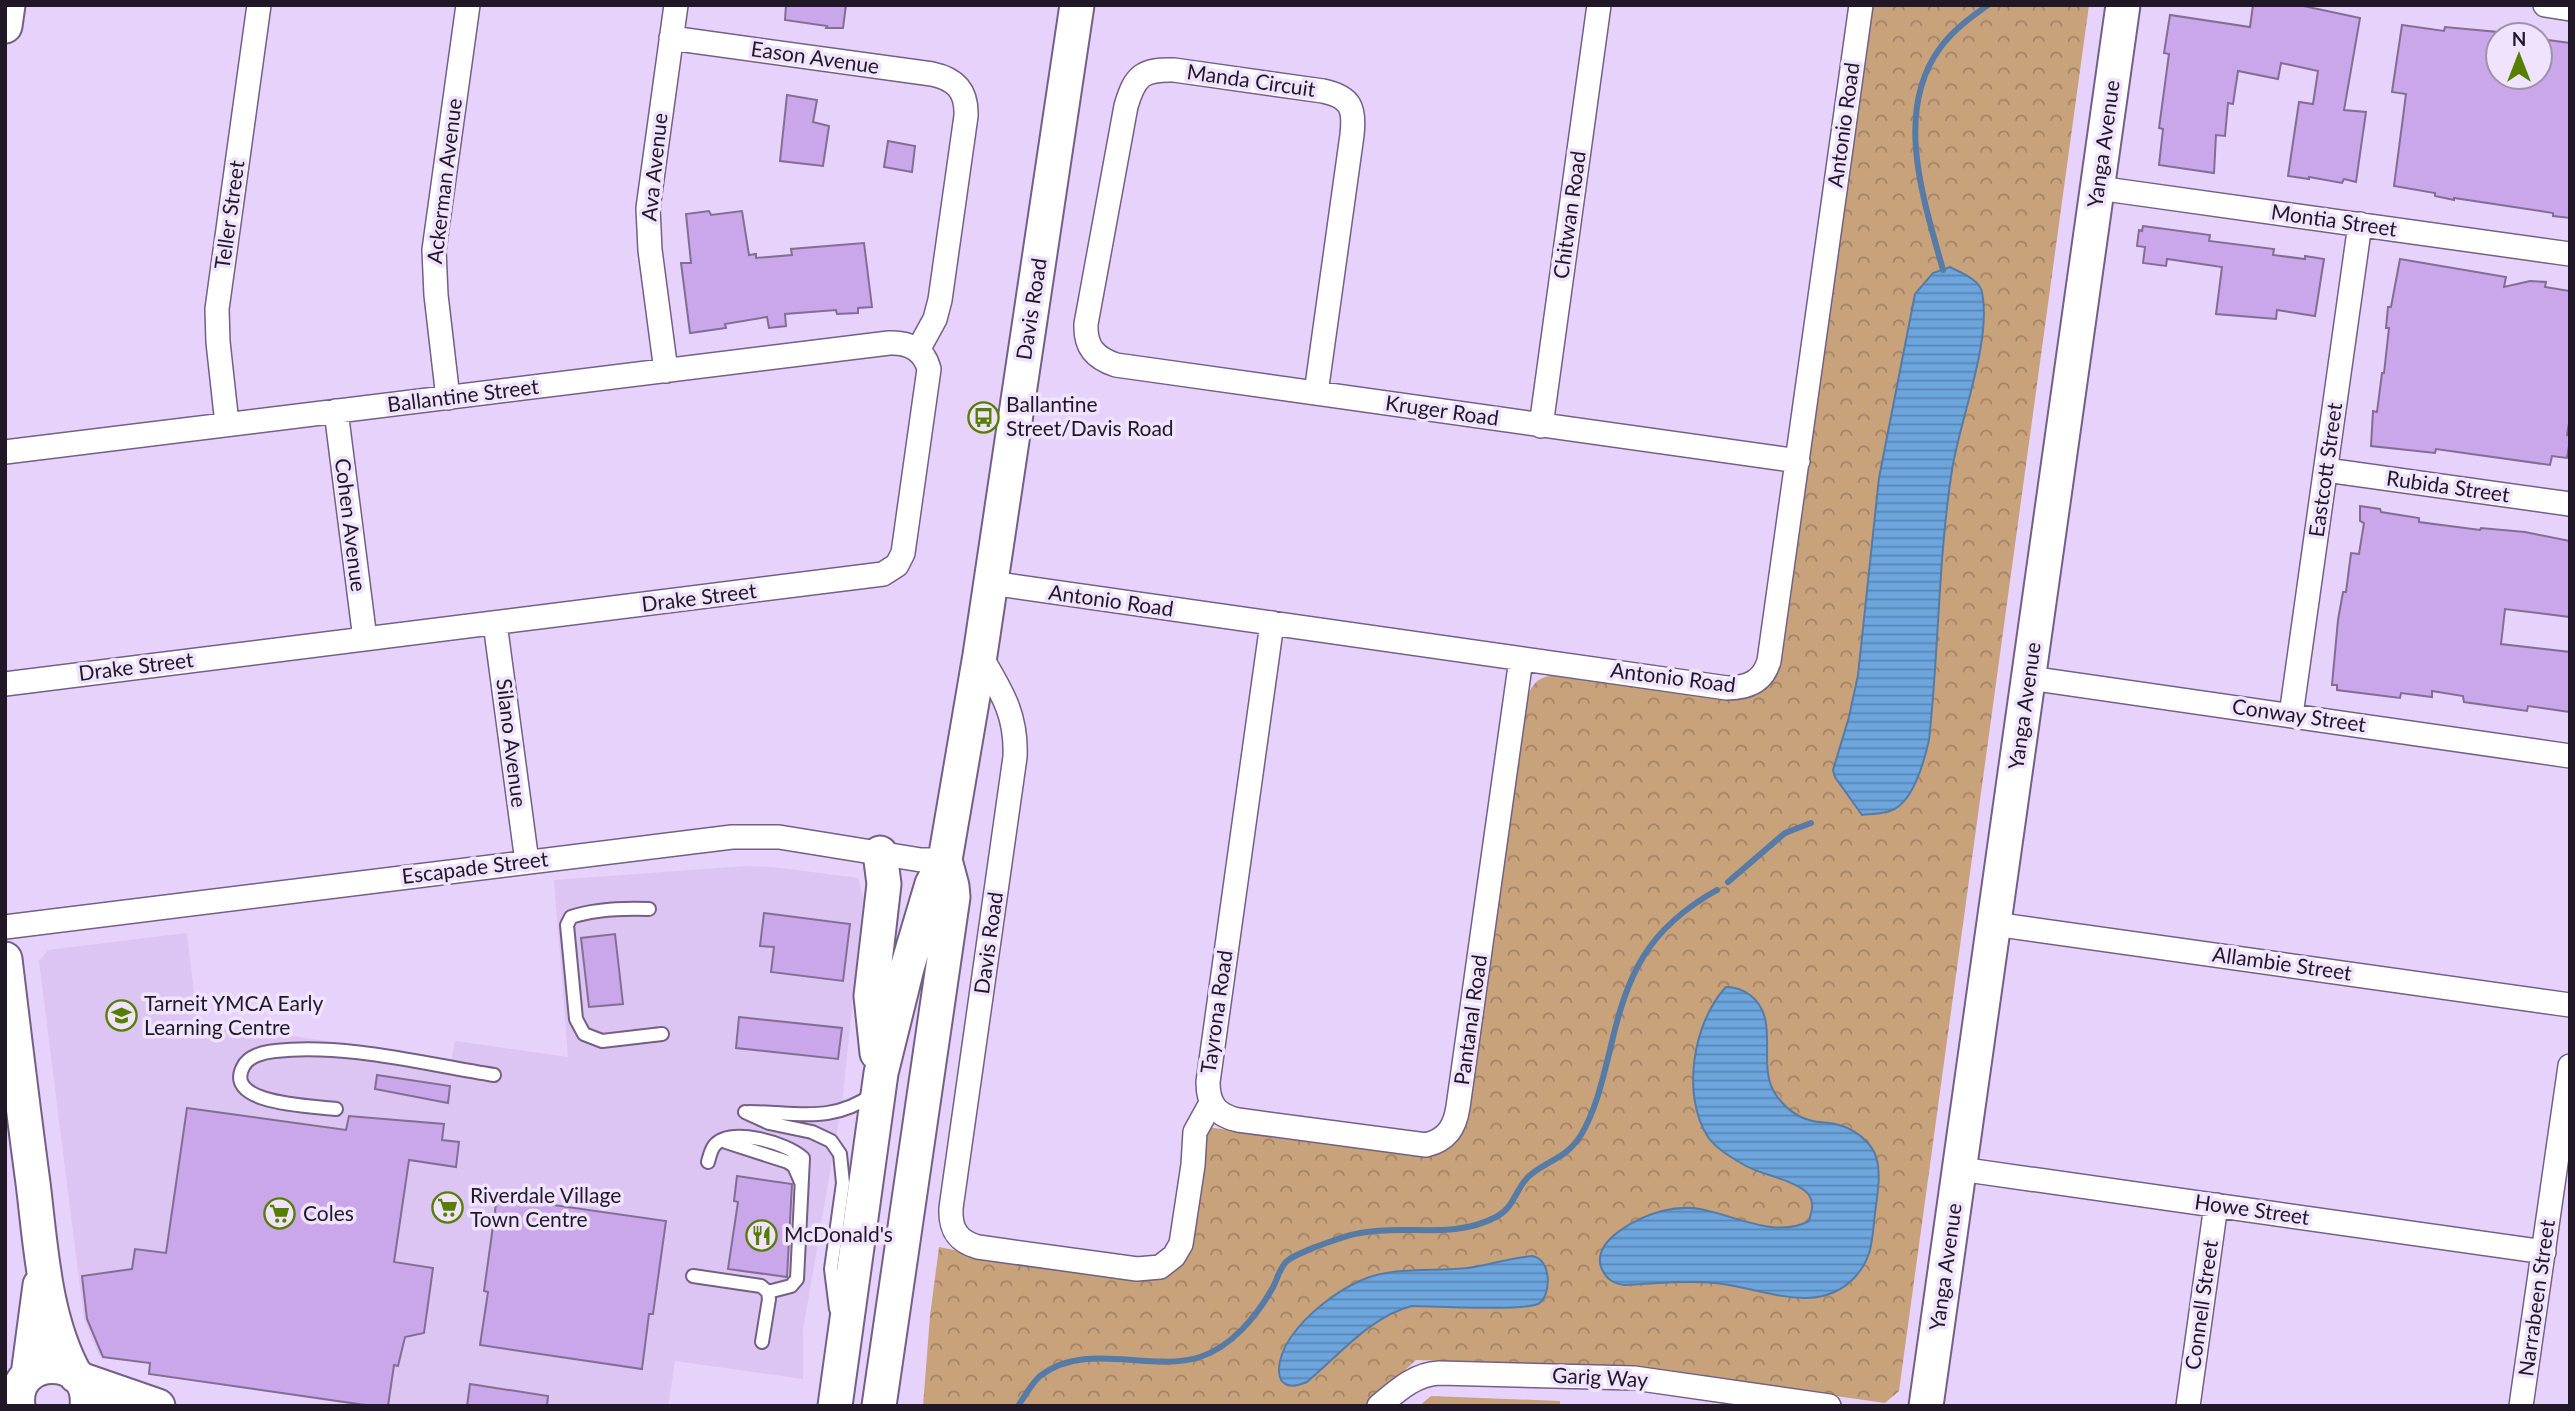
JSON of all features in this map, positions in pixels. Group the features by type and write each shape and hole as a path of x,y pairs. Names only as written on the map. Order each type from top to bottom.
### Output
{"street":[{"path":"5,26 8,5"},
{"name":"Teller Street","path":"228,425 218,342 217,309 259,5"},
{"name":"Ackerman Avenue","path":"448,398 436,295 434,250 468,5"},
{"name":"Ava Avenue","path":"666,371 650,250 648,208 676,5"},
{"name":"Davis Road","path":"835,1406 879,1082 891,1024 910,956 932,884 946,860 980,655 1077,5"},
{"name":"Chitwan Road","path":"1541,426 1600,5"},
{"name":"Antonio Road","path":"991,583 1727,688 1748,687 1763,675 1769,661 1861,5"},
{"name":"Yanga Avenue","path":"1926,1406 2123,5"},
{"path":"2544,5 2570,9"},
{"name":"Eason Avenue","path":"671,38 945,76 957,84 965,99 966,116 940,300 935,319 918,350"},
{"name":"Manda Circuit","path":"1091,350 1086,331 1087,317 1126,106 1136,80 1150,71 1174,70 1323,91 1342,97 1347,102 1353,114 1353,121 1316,393"},
{"name":"Montia Street","path":"2098,187 2570,254"},
{"name":"Eastcott Street","path":"2291,715 2360,224"},
{"name":"Ballantine Street","path":"5,452 889,343 904,343 918,350"},
{"name":"Drake Street","path":"5,684 866,577 890,570 902,559 904,553 929,376 928,363 918,350"},
{"name":"Kruger Road","path":"1091,350 1103,361 1116,365 1798,461"},
{"name":"Cohen Avenue","path":"336,411 365,639"},
{"name":"Rubida Street","path":"2326,470 2570,505"},
{"name":"Silano Avenue","path":"495,623 527,862"},
{"name":"Tayrona Road","path":"958,1237 978,1247 1137,1269 1160,1267 1174,1256 1181,1244 1193,1165 1195,1132 1211,1103 1208,1082 1272,623"},
{"name":"Davis Road","path":"958,1237 952,1228 951,1208 1016,736 1010,707 980,655"},
{"name":"Pantanal Road","path":"1211,1103 1220,1114 1238,1119 1414,1144 1435,1142 1451,1131 1458,1107 1521,659"},
{"name":"Conway Street","path":"2029,678 2570,756"},
{"name":"Escapade Street","path":"5,926 704,840 759,836 803,840 921,860 946,860"},
{"path":"879,1082 871,996 884,884 880,853"},
{"name":"Davis Road","path":"879,1406 953,897 946,860"},
{"name":"Allambie Street","path":"1994,924 2570,1005"},
{"path":"5,960 43,1265 57,1329 66,1357 81,1387"},
{"name":"Narrabeen Street","path":"2521,1406 2570,1066"},
{"name":"Howe Street","path":"1960,1169 2544,1252"},
{"name":"Connell Street","path":"2188,1406 2216,1205"},
{"path":"19,1385 43,1265"},
{"path":"19,1385 47,1366 58,1366 81,1387 158,1406"},
{"name":"Garig Way","path":"1379,1406 1412,1381 1439,1373 1621,1377 1829,1406"}],"lane":[{"path":"649,909 624,909 571,918 567,925 576,1019 584,1034 602,1041 662,1034"},
{"path":"336,1109 255,1097 243,1088 240,1080 243,1068 251,1058 272,1051 306,1049 350,1052 494,1075"},
{"path":"842,1354 831,1269 842,1183 840,1154 831,1141 812,1132 769,1123 746,1112 827,1115 849,1109 879,1082"},
{"path":"708,1162 714,1146 722,1141 746,1137 766,1139 796,1151 803,1158 797,1279 791,1286 768,1292"},
{"path":"693,1276 761,1286 768,1292 762,1342"}],"shaded area":[{"name":"Riverdale Village Town Centre","path":"746,866 858,878 863,896 843,1096 803,1330 803,1379 675,1361 668,1406 361,1406 149,1374 150,1362 99,1356 84,1319 39,961 48,950 187,933 195,1022 389,1050 451,1062 455,1041 568,1057 554,880"}],"green space":[{"path":"1873,5 2089,5 1899,1391 1885,1403 1624,1366 1416,1360 1366,1406 923,1406 939,1247 1162,1277 1207,1127 1423,1157 1440,1153 1454,1145 1469,1116 1527,698 1537,681 1555,675 1732,700 1758,694 1775,677 1782,660"},
{"path":"1431,1396 1560,1401 1560,1406 1419,1406"}],"water":[{"path":"1950,267 1977,283 1982,292 1984,312 1979,356 1956,450 1947,504 1929,740 1916,781 1905,800 1890,811 1862,815 1835,777 1833,770 1858,675 1879,478 1915,294 1933,273"},
{"path":"1726,987 1739,989 1759,1004 1767,1027 1769,1078 1779,1100 1803,1118 1832,1123 1855,1132 1875,1153 1879,1173 1868,1255 1855,1277 1840,1289 1824,1296 1788,1297 1703,1282 1624,1285 1610,1280 1601,1267 1600,1257 1604,1247 1620,1230 1667,1210 1700,1209 1769,1227 1783,1228 1809,1221 1812,1202 1804,1190 1746,1166 1726,1153 1708,1137 1700,1120 1693,1081 1694,1060 1705,1019"},
{"path":"1532,1256 1544,1264 1548,1279 1546,1294 1538,1304 1497,1308 1412,1306 1369,1327 1307,1382 1286,1385 1281,1380 1279,1364 1286,1345 1298,1328 1332,1297 1362,1280 1387,1273 1468,1268"}],"building":[{"path":"786,5 846,5 843,28 826,28 827,26 785,20"},
{"path":"2253,5 2299,5 2360,18 2344,110 2366,112 2356,182 2344,179 2342,183 2288,176 2299,102 2313,104 2318,71 2281,63 2278,79 2238,71 2233,104 2228,103 2225,136 2216,135 2214,173 2159,165 2163,129 2159,128 2169,54 2164,53 2170,15 2250,27"},
{"path":"2402,25 2444,31 2445,27 2484,31 2484,91 2554,91 2554,41 2570,43 2570,218 2553,216 2553,213 2454,200 2435,196 2435,193 2394,186 2406,94 2392,92"},
{"path":"787,95 817,100 813,122 829,126 823,166 780,161"},
{"path":"888,141 915,146 912,172 884,167"},
{"path":"709,211 711,215 742,211 749,255 756,254 756,258 792,255 791,249 864,243 872,307 858,308 858,313 837,314 836,310 785,314 786,326 769,328 767,317 725,324 726,328 690,333 681,263 691,263 686,214"},
{"path":"2143,226 2210,235 2209,241 2274,249 2273,255 2324,259 2315,316 2277,310 2276,319 2216,314 2222,267 2167,259 2166,266 2143,263 2145,247 2137,246 2139,230 2142,231"},
{"path":"2400,259 2506,277 2504,287 2530,281 2546,282 2545,287 2570,291 2570,417 2567,435 2570,440 2567,458 2552,456 2550,465 2436,449 2435,453 2371,446 2373,411 2377,412 2384,373 2389,328 2386,328 2388,307 2391,307"},
{"path":"2360,506 2419,518 2419,522 2480,530 2525,532 2570,541 2570,617 2505,609 2501,644 2570,652 2570,712 2528,706 2527,711 2464,702 2463,696 2432,691 2432,697 2401,693 2400,698 2337,690 2337,685 2332,685 2338,620 2343,592 2346,592 2351,553 2359,554 2364,523 2360,521"},
{"path":"764,913 850,924 843,981 771,972 774,947 760,946"},
{"path":"615,934 623,1004 589,1007 581,938"},
{"path":"739,1017 842,1028 838,1059 736,1048"},
{"path":"377,1075 450,1086 448,1103 375,1089"},
{"path":"187,1108 346,1130 349,1116 444,1124 442,1140 459,1142 456,1167 409,1160 394,1262 433,1268 424,1333 405,1337 398,1366 394,1365 388,1406 372,1406 149,1374 150,1363 103,1357 87,1319 82,1276 132,1269 135,1249 166,1253"},
{"name":"McDonald's","path":"737,1176 792,1184 787,1277 728,1269 738,1202 734,1201"},
{"path":"497,1197 666,1221 642,1369 480,1345 488,1292 484,1291"},
{"path":"470,1384 548,1396 547,1406 467,1406"}],"waterway":[{"path":"1943,270 1921,186 1915,128 1918,100 1926,73 1940,48 1956,30 1988,5"},
{"path":"1728,882 1785,833 1811,823"},
{"path":"1018,1406 1040,1376 1077,1360 1097,1358 1180,1361 1211,1352 1242,1330 1266,1300 1287,1261 1315,1247 1360,1233 1463,1228 1502,1213 1528,1177 1569,1150 1581,1135 1598,1094 1624,998 1644,956 1673,921 1717,890"}],"place":[{"name":"Ballantine Street/Davis Road","path":"983,417"},
{"name":"Tarneit YMCA Early Learning Centre","path":"121,1016"},
{"name":"Riverdale Village Town Centre","path":"447,1208"},
{"name":"Coles","path":"280,1214"},
{"name":"McDonald's","path":"761,1235"}]}
